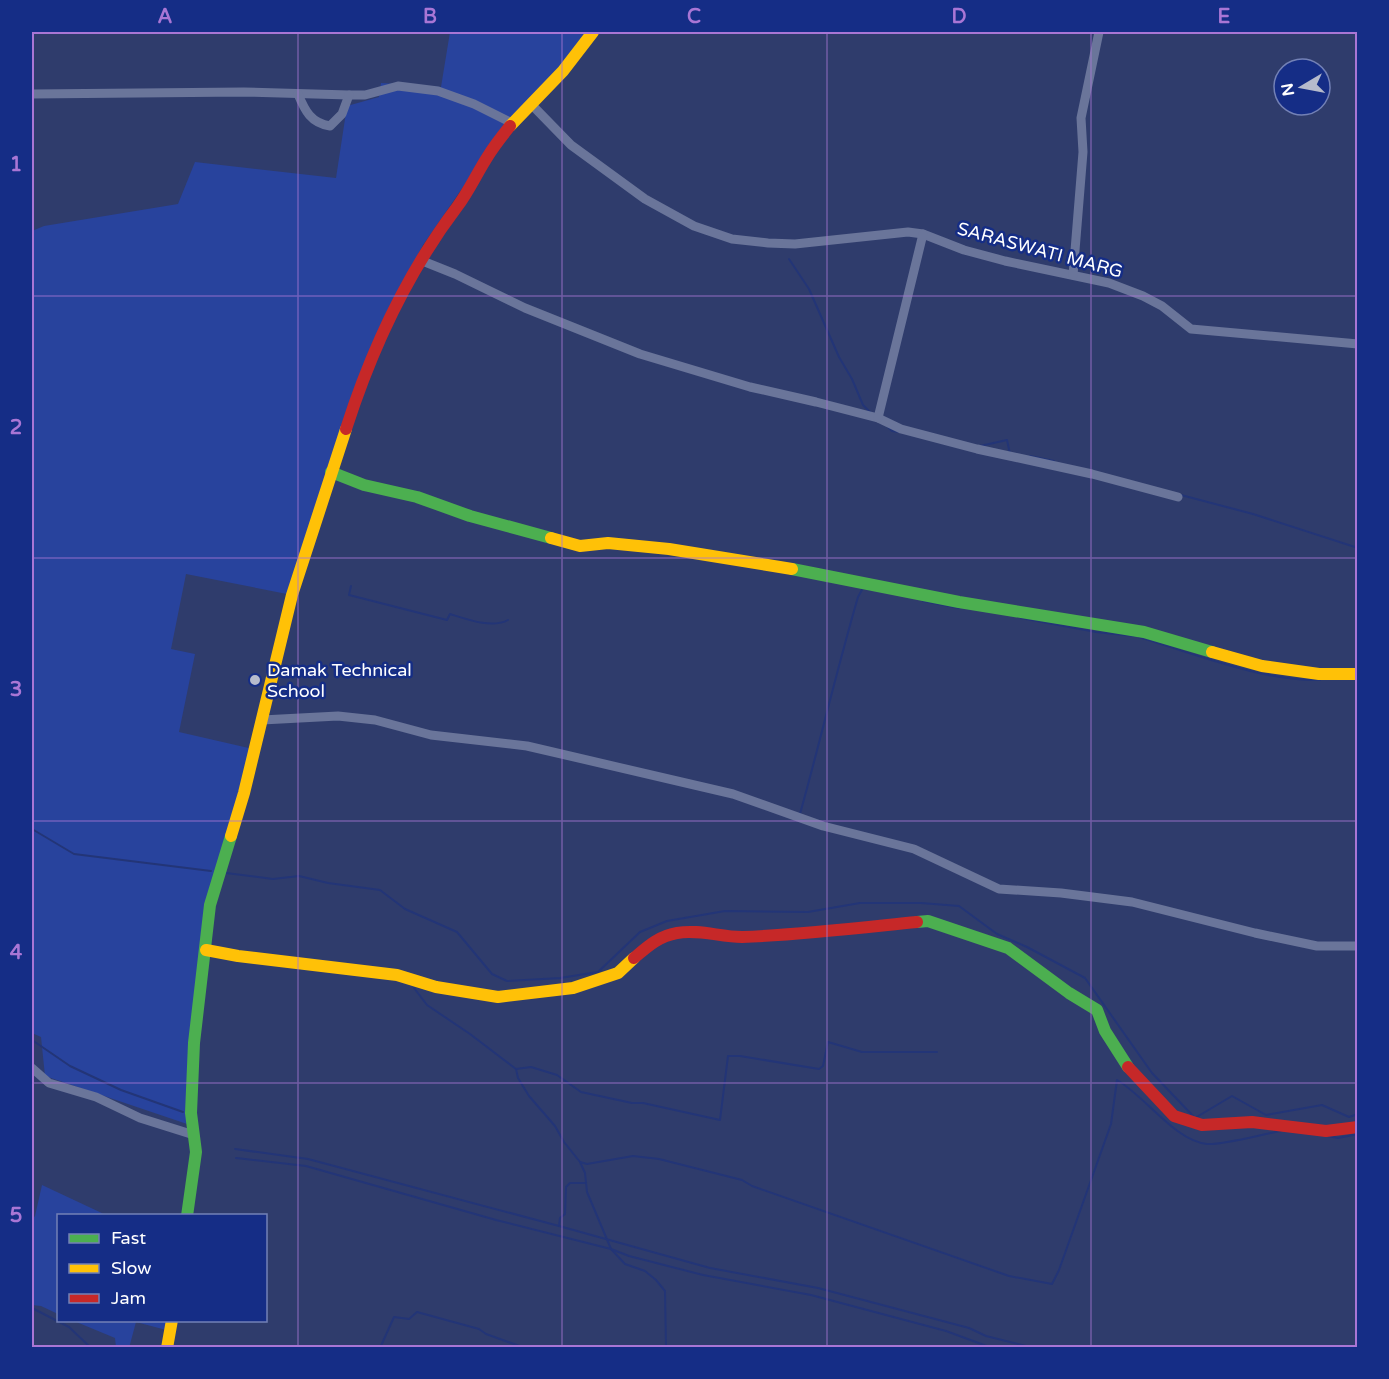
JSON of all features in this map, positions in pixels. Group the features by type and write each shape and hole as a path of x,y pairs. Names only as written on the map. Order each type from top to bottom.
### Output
{"street":[{"path":"187,1214 196,1152 191,1113 194,1043 210,905 233,831 292,595 358,391 373,355 420,260 489,154 512,123 563,70 593,32"},
{"path":"1073,275 1083,152 1081,118 1099,32"},
{"path":"32,94 128,92 365,95 398,86 438,91 474,104 512,123"},
{"path":"298,94 310,117 320,124 330,126 342,114 349,95"},
{"name":"SARASWATI MARG","path":"531,104 571,145 645,199 693,226 732,239 795,244 908,232 923,234 964,250 1029,267 1109,283 1162,306 1191,329 1358,344"},
{"path":"878,418 923,234"},
{"path":"420,260 455,274 525,308 640,354 750,387 878,418 901,429 977,450 1034,460 1178,497"},
{"path":"331,472 364,485 417,497 470,516 580,546 608,543 669,549 803,570 959,602 1144,632 1262,666 1318,674 1358,674"},
{"path":"262,720 338,716 375,720 431,735 526,746 733,794 823,826 914,849 999,890 1061,893 1132,902 1317,946 1358,946"},
{"path":"206,950 397,975 436,987 498,997 573,988 618,973 654,940 675,933 695,931 733,936 795,935 928,921 1008,948 1069,993 1097,1010 1105,1030 1125,1064 1174,1116 1202,1125 1252,1122 1326,1131 1358,1127"},
{"path":"32,1068 49,1083 96,1097 140,1118 194,1135"},
{"path":"167,1347 172,1322"}],"shaded area":[{"path":"450,32 593,32 474,171 423,245 386,315 292,595 186,574 171,649 195,654 179,732 253,749 209,905 193,1126 45,1076 41,1037 32,1033 32,231 44,226 178,204 195,162 336,178 347,106 379,97 381,83 441,87"},
{"path":"42,1185 104,1214 57,1214 57,1314 41,1306 32,1305 32,1220"},
{"path":"76,1322 136,1322 129,1348 116,1347 115,1338"},
{"path":"136,1322 172,1322 170,1331"}],"waterway":[{"path":"789,259 809,289 839,357 863,405 870,412"},
{"path":"888,427 892,431 899,432"},
{"path":"980,446 1007,440 1010,454"},
{"path":"1030,456 1054,461"},
{"path":"1181,495 1253,514 1358,548"},
{"path":"351,586 349,595 447,620 450,614 494,624 508,620"},
{"path":"800,814 858,597 863,588 871,590"},
{"path":"923,601 959,608"},
{"path":"1021,618 1096,632 1134,636"},
{"path":"1139,637 1253,671 1276,676 1320,680"},
{"path":"32,829 74,854 211,871"},
{"path":"226,873 273,879 299,876 328,883 380,890 405,909 457,932 492,974 507,981 560,978 598,972 640,932 667,921 725,911 808,912 860,903 921,903 959,906 997,934 1085,978 1152,1073 1195,1118 1232,1096 1266,1115 1322,1105 1349,1117 1358,1114"},
{"path":"414,988 427,1005 516,1069 518,1078 529,1096 555,1126 580,1162 585,1173 587,1192 611,1249 625,1264 645,1271 665,1291 666,1348"},
{"path":"32,1040 70,1066 121,1090 183,1112"},
{"path":"516,1069 531,1067 557,1075 581,1092 720,1120 728,1056 819,1069 823,1066 828,1042 862,1052 937,1052"},
{"path":"580,1162 587,1164 633,1156 659,1159 742,1180 752,1186 1009,1276 1052,1284 1111,1124 1117,1080 1128,1087 1172,1127 1195,1141 1214,1144 1281,1131"},
{"path":"1328,1136 1338,1138 1358,1134"},
{"path":"235,1149 308,1159 559,1226 560,1218 565,1214 566,1187 570,1183 585,1183"},
{"path":"236,1158 306,1166 703,1275 811,1295 946,1331 992,1348"},
{"path":"559,1226 710,1268 818,1288 969,1328 986,1336 1034,1348"},
{"path":"32,1308 57,1321"},
{"path":"380,1348 394,1317 409,1319 417,1312 479,1329 486,1334 525,1348"},
{"path":"59,1322 69,1327 91,1348"}],"traffic: fast":[{"path":"331,472 364,485 417,497 470,516 551,538"},
{"path":"792,569 959,602 1144,632 1212,652"},
{"path":"187,1214 196,1152 191,1113 194,1043 210,905 231,836"},
{"path":"917,922 928,921 1008,948 1069,993 1097,1010 1105,1031 1128,1067"}],"traffic: slow":[{"path":"510,126 563,71 593,32"},
{"path":"231,836 244,793 292,595 346,429"},
{"path":"551,538 580,546 608,543 669,549 792,569"},
{"path":"1212,652 1262,666 1319,674 1358,674"},
{"path":"206,950 397,975 436,987 498,997 573,988 618,973 634,958"},
{"path":"167,1348 172,1322"}],"traffic: jam":[{"path":"346,429 379,342 406,286 490,152 510,126"},
{"path":"634,958 659,939 677,933 693,932 734,937 764,936 917,922"},
{"path":"1128,1067 1174,1116 1202,1125 1252,1122 1326,1131 1358,1127"}],"place":[{"name":"Damak Technical School","path":"255,680"}]}
